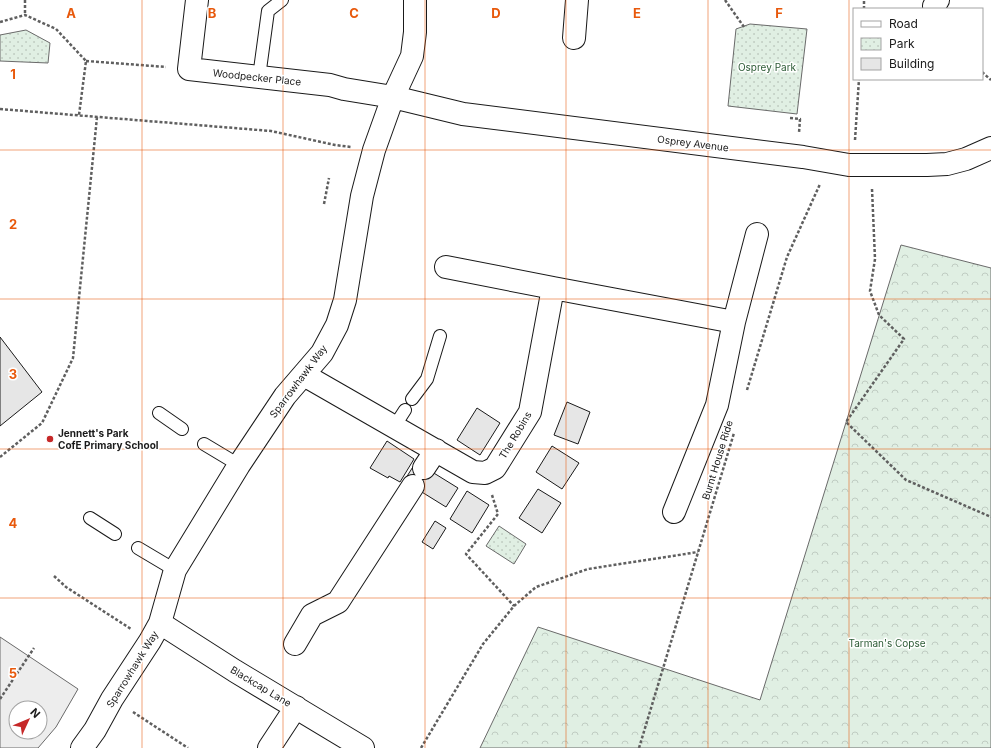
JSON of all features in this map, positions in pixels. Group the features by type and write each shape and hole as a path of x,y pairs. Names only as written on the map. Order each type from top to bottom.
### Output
{"street":[{"path":"188,69 197,0"},
{"name":"Sparrowhawk Way","path":"82,748 95,730 112,699 155,632 175,570 239,465 285,396 322,353 337,325 345,300 362,196 374,150 393,97 412,56 415,32 415,0"},
{"path":"574,38 577,0"},
{"name":"Woodpecker Place","path":"188,69 330,85 344,89 393,97"},
{"name":"Osprey Avenue","path":"393,97 463,114 803,157 849,165 900,166 947,164 966,159 991,148"},
{"path":"674,512 717,405 734,322 757,234"},
{"path":"446,267 734,322"},
{"name":"The Robins","path":"485,473 495,468 530,412 552,288"},
{"path":"304,375 400,418 430,459 473,472 485,473"},
{"path":"295,644 312,614 338,602 412,486"},
{"name":"Blackcap Lane","path":"155,632 235,671 363,748"},
{"path":"269,748 296,707"}],"lane":[{"path":"259,77 268,11 282,0"},
{"path":"412,399 427,379 440,336"},
{"path":"159,413 182,429"},
{"path":"204,444 239,465"},
{"path":"90,518 115,534"},
{"path":"138,548 175,570"}],"path":[{"path":"25,0 25,15"},
{"path":"725,0 744,27"},
{"path":"0,22 25,15 56,29 86,61 188,69"},
{"path":"79,115 86,61"},
{"path":"983,73 991,80"},
{"path":"855,141 859,80"},
{"path":"0,109 271,131 335,145 353,147"},
{"path":"0,458 42,423 73,358 97,117"},
{"path":"790,118 800,119 798,134"},
{"path":"324,204 328,178"},
{"path":"745,396 787,257 822,180"},
{"path":"872,187 875,259 870,291 879,315 904,339 846,422 906,480 991,517"},
{"name":"Burnt House Ride","path":"639,748 736,426"},
{"path":"485,473 498,514 466,554 514,606"},
{"path":"421,748 483,644 514,606 536,587 588,569 698,552"},
{"path":"54,576 66,588 155,632"},
{"path":"0,699 34,648"},
{"path":"129,710 188,748"}],"green space":[{"name":"Osprey Park","path":"750,24 807,29 797,114 728,106 736,29"},
{"path":"26,30 50,43 48,63 0,61 0,35"},
{"name":"Tarman's Copse","path":"901,245 991,268 991,748 480,748 538,627 760,700"},
{"path":"499,526 526,544 514,564 486,546"}],"shaded area":[{"path":"0,637 78,689 56,727 48,736 48,700 8,700 8,740 45,740 38,748 0,748"}],"building":[{"path":"0,337 42,392 0,426"},
{"path":"567,402 590,412 578,444 554,435"},
{"path":"477,408 500,423 480,455 457,440"},
{"path":"387,441 414,459 400,482 389,476 388,478 370,468"},
{"path":"552,446 579,463 562,489 536,472"},
{"path":"416,462 458,488 446,507 404,481"},
{"path":"538,489 561,503 542,533 519,518"},
{"path":"467,491 489,505 472,533 450,519"},
{"path":"435,521 446,528 433,549 422,542"}],"place":[{"name":"Jennett's Park CofE Primary School","path":"50,439"}]}
